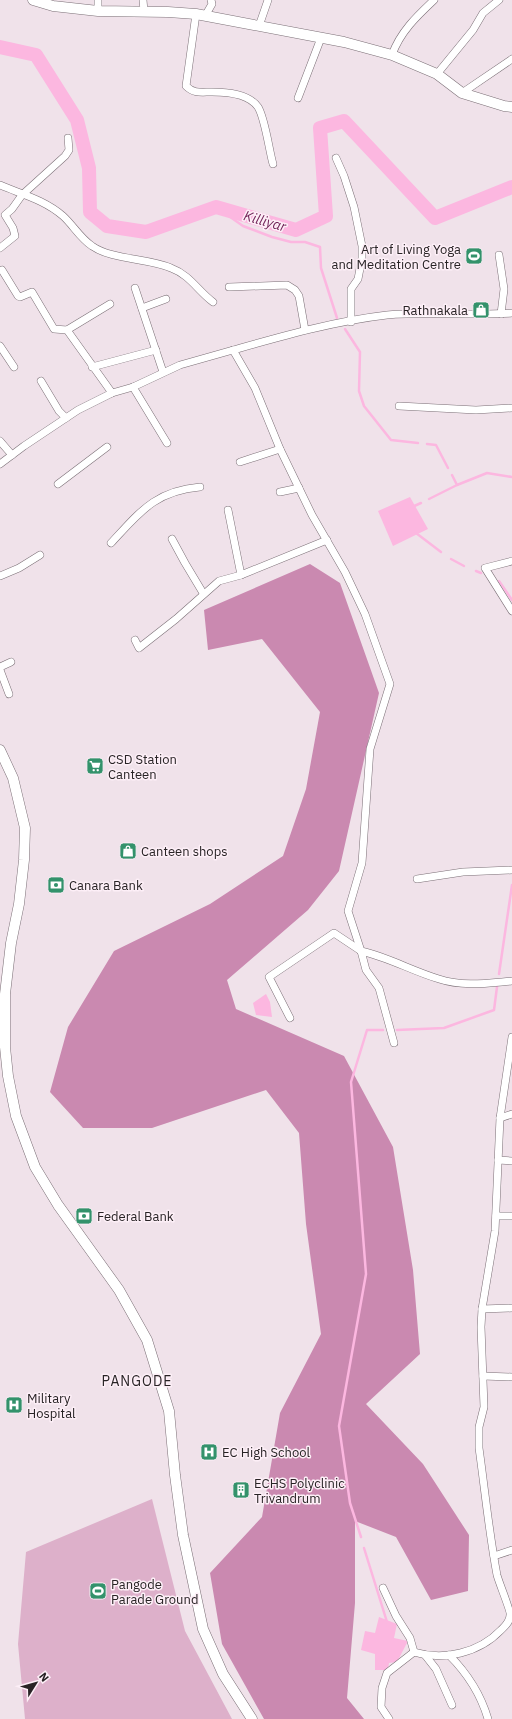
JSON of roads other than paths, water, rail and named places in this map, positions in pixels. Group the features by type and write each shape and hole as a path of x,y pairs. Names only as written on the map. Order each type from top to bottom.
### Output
{"main road":[{"path":"33,0 53,6 98,11 144,11 200,15 344,42 392,55 438,74 462,93 512,107"},
{"path":"0,750 13,778 25,828 24,860 19,904 11,943 5,994 5,1047 8,1076 16,1116 35,1167 58,1205 119,1290 147,1340 169,1411 175,1475 183,1535 203,1628 223,1674 252,1719"}],"street":[{"path":"98,0 98,11"},
{"path":"143,0 144,11"},
{"path":"211,0 212,4 200,15 186,86 196,93 223,92 241,96 249,99 258,107 273,164"},
{"path":"259,26 268,0"},
{"path":"392,55 397,41 425,3 434,0"},
{"path":"438,74 473,30 483,13 499,0"},
{"path":"298,98 322,38"},
{"path":"462,93 512,58"},
{"path":"0,248 15,236 13,228 5,215 12,209 22,195 65,156 69,150 68,138"},
{"path":"336,158 344,176 354,207 362,246 362,258 358,279 352,289 351,322"},
{"path":"0,185 48,205 64,216 73,229 92,246 110,254 149,260 172,268 187,276 214,302"},
{"path":"499,256 504,289 501,314"},
{"path":"2,270 18,296 20,297 32,292 54,329 67,330 110,304"},
{"path":"229,286 287,285 295,290 299,296 305,330"},
{"path":"135,288 163,372"},
{"path":"142,308 166,299"},
{"path":"0,464 78,410 112,393 133,387 180,365 305,330 388,315 487,315 512,313"},
{"path":"67,330 112,393"},
{"path":"0,346 14,366"},
{"path":"92,366 156,350"},
{"path":"233,350 256,388 280,449 312,515 345,572 365,614 390,684 370,749 362,863 348,911 366,970 379,988 394,1043"},
{"path":"41,381 59,411 66,418"},
{"path":"133,387 167,443"},
{"path":"399,406 476,410 512,408"},
{"path":"0,441 12,456"},
{"path":"58,484 107,447"},
{"path":"240,462 280,449"},
{"path":"111,543 140,511 160,497 182,488 200,487"},
{"path":"280,492 299,488"},
{"path":"228,510 241,575"},
{"path":"172,539 203,593"},
{"path":"135,640 139,648 176,619 203,593 219,581 241,575 327,540"},
{"path":"0,576 19,568 40,555"},
{"path":"512,561 485,568 512,611"},
{"path":"9,694 0,668 11,662"},
{"path":"417,879 463,872 512,870"},
{"path":"290,1018 269,977 334,933 361,951 378,955 440,980 471,985 512,981"},
{"path":"414,1652 425,1655 449,1655 466,1652 494,1637 508,1623 511,1614 498,1577 478,1448 479,1427 484,1407 481,1327 482,1309 495,1231 500,1118 512,1037"},
{"path":"500,1118 512,1114"},
{"path":"498,1160 512,1161"},
{"path":"496,1216 512,1216"},
{"path":"482,1309 512,1308"},
{"path":"483,1376 512,1377"},
{"path":"494,1556 512,1550"},
{"path":"383,1588 396,1616 410,1638 414,1652"},
{"path":"389,1719 381,1708 382,1688 387,1674 414,1652"},
{"path":"425,1655 436,1670 452,1705"},
{"path":"449,1655 463,1669 484,1707 488,1719"}],"waterway":[{"name":"Killiyar","path":"0,47 36,55 77,120 89,168 90,212 107,226 146,232 216,207 296,230 326,216 320,128 344,121 435,218 512,187"},
{"path":"216,207 243,226 272,237 291,242 305,242 320,247 321,268 337,318"},
{"path":"345,329 360,352 359,391 364,406 391,440 418,443"},
{"path":"427,444 436,445 448,468"},
{"path":"452,475 457,485 487,473 512,477"},
{"path":"429,499 457,485"},
{"path":"412,507 421,503"},
{"path":"416,533 441,552"},
{"path":"451,559 464,566"},
{"path":"476,571 481,573"},
{"path":"499,581 512,600"},
{"path":"499,974 512,885"},
{"path":"397,1030 444,1028 494,1010 497,987"},
{"path":"361,1537 350,1503 339,1426 366,1274 351,1082 367,1030 383,1030"},
{"path":"364,1548 387,1622"}],"place":[{"name":"Art of Living Yoga and Meditation Centre","path":"474,256"},
{"name":"Rathnakala","path":"481,310"},
{"name":"CSD Station Canteen","path":"95,766"},
{"name":"Canteen shops","path":"128,851"},
{"name":"Canara Bank","path":"56,885"},
{"name":"Federal Bank","path":"84,1216"},
{"name":"Military Hospital","path":"14,1405"},
{"name":"EC High School","path":"209,1452"},
{"name":"ECHS Polyclinic Trivandrum","path":"241,1490"},
{"name":"Pangode Parade Ground","path":"98,1591"}],"district":[{"name":"PANGODE","path":"137,1381"}]}
